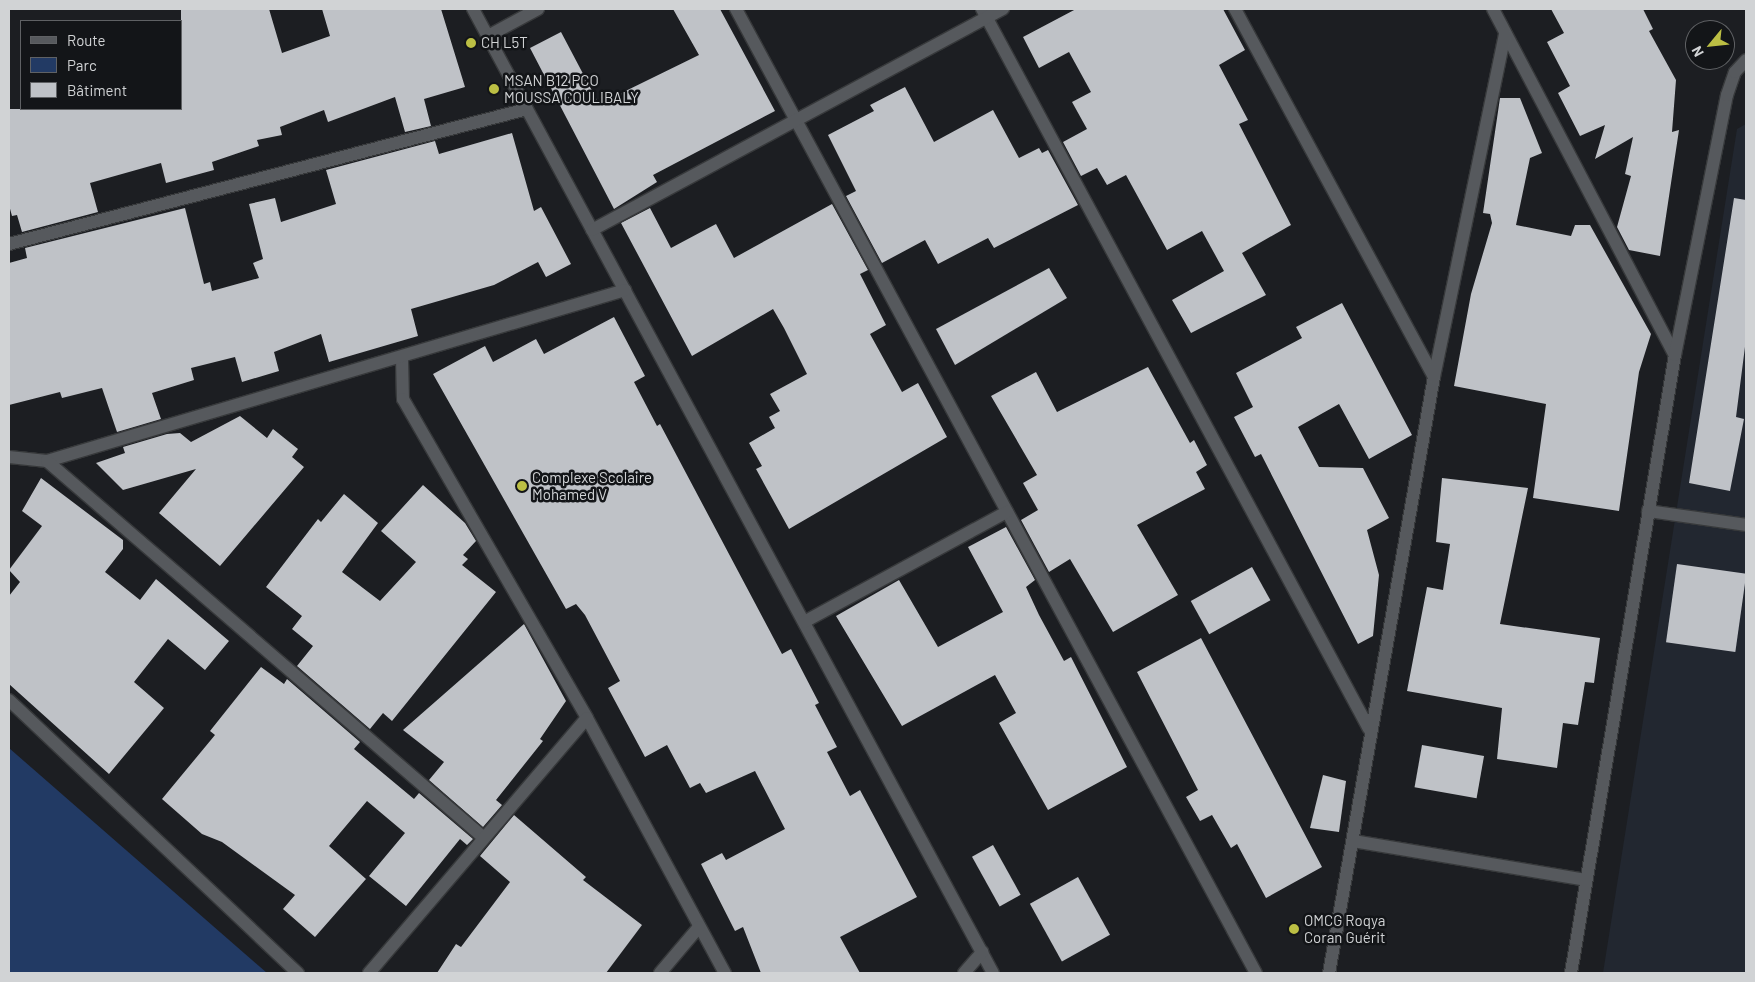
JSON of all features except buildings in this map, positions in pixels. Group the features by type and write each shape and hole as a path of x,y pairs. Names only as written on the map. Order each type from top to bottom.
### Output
{"street":[{"path":"473,9 993,973"},
{"path":"488,36 538,9"},
{"path":"736,9 1256,973"},
{"path":"592,230 796,120 984,13 1003,9"},
{"path":"1236,9 1434,376"},
{"path":"1493,9 1675,355"},
{"path":"984,13 1369,729"},
{"path":"1329,973 1353,841 1369,729 1434,376 1506,33"},
{"path":"1571,973 1675,355 1727,95 1735,72 1746,60"},
{"path":"9,244 527,108"},
{"path":"9,457 47,460 402,359 625,290"},
{"path":"402,359 403,399 587,718 725,973"},
{"path":"47,460 484,838"},
{"path":"1648,511 1746,525"},
{"path":"804,622 1007,512"},
{"path":"9,700 298,973"},
{"path":"368,973 587,718"},
{"path":"1353,841 1586,880"},
{"path":"660,973 699,927"},
{"path":"964,973 982,952"}],"shaded area":[{"path":"1746,124 1746,973 1603,973 1737,129"}],"green space":[{"path":"9,748 267,973 9,973"}],"place":[{"name":"CH L5T","path":"471,43"},
{"name":"MSAN B12 PCO MOUSSA COULIBALY","path":"494,89"},
{"name":"Complexe Scolaire Mohamed V","path":"522,486"},
{"name":"OMCG Roqya Coran Guérit","path":"1294,929"}]}
